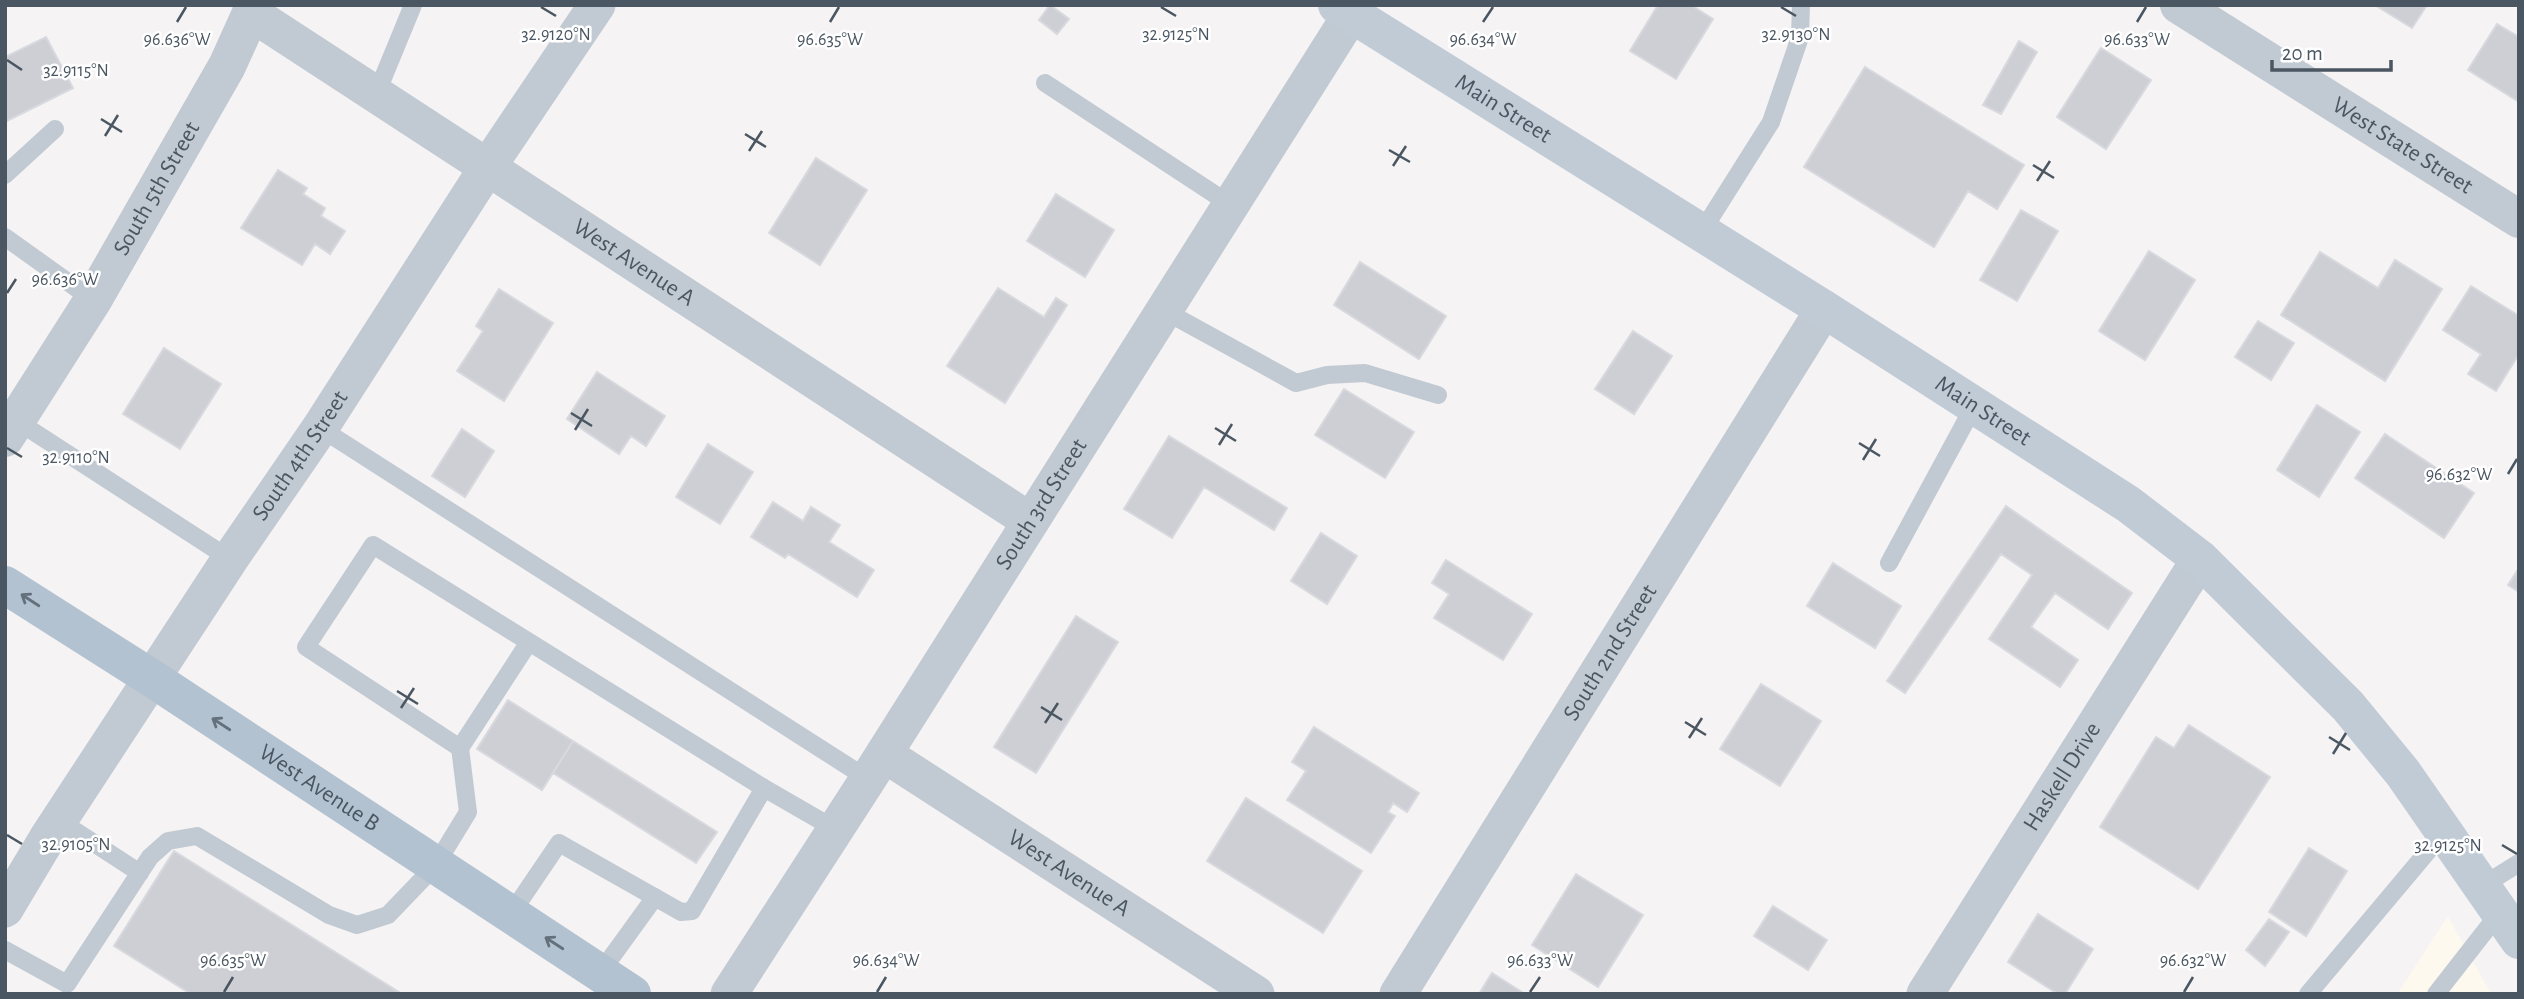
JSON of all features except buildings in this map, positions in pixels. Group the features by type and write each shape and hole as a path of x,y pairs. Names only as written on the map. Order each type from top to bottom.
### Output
{"main road":[{"name":"Main Street","path":"1348,8 2128,504 2200,558 2348,706 2403,773 2500,912"},
{"name":"West Avenue B","path":"5,585 153,679 632,994"}],"street":[{"name":"South 4th Street","path":"5,909 230,559 320,428 487,168 597,5"},
{"name":"West State Street","path":"2179,5 2519,219"},
{"name":"West Avenue A","path":"247,8 487,168 1030,521"},
{"name":"South 5th Street","path":"11,430 93,300 227,66 247,8"},
{"name":"South 3rd Street","path":"729,994 876,767 1231,205 1348,8"},
{"name":"South 2nd Street","path":"1398,994 1824,310"},
{"name":"Haskell Drive","path":"1925,994 2200,558"},
{"name":"West Avenue A","path":"876,767 1256,994"}],"lane":[{"path":"376,95 413,5"},
{"path":"1700,233 1771,122 1800,37 1801,5"},
{"path":"1045,83 1231,205"},
{"path":"5,175 55,129"},
{"path":"5,237 93,300"},
{"path":"1163,310 1296,383 1326,375 1366,373 1438,396"},
{"path":"1889,563 1974,406"},
{"path":"320,428 876,767"},
{"path":"11,430 230,559"},
{"path":"460,748 306,647 373,545 835,830"},
{"path":"5,950 64,989 150,857 168,841 197,836 329,915 357,925 388,915 435,866 468,811 460,748 529,642"},
{"path":"511,914 559,843 681,912 692,911 764,788"},
{"path":"60,821 139,873"},
{"path":"2308,994 2444,832"},
{"path":"2436,994 2500,912 2519,863"},
{"path":"600,973 655,897"}],"shaded area":[{"path":"2448,916 2491,994 2397,994"}]}
